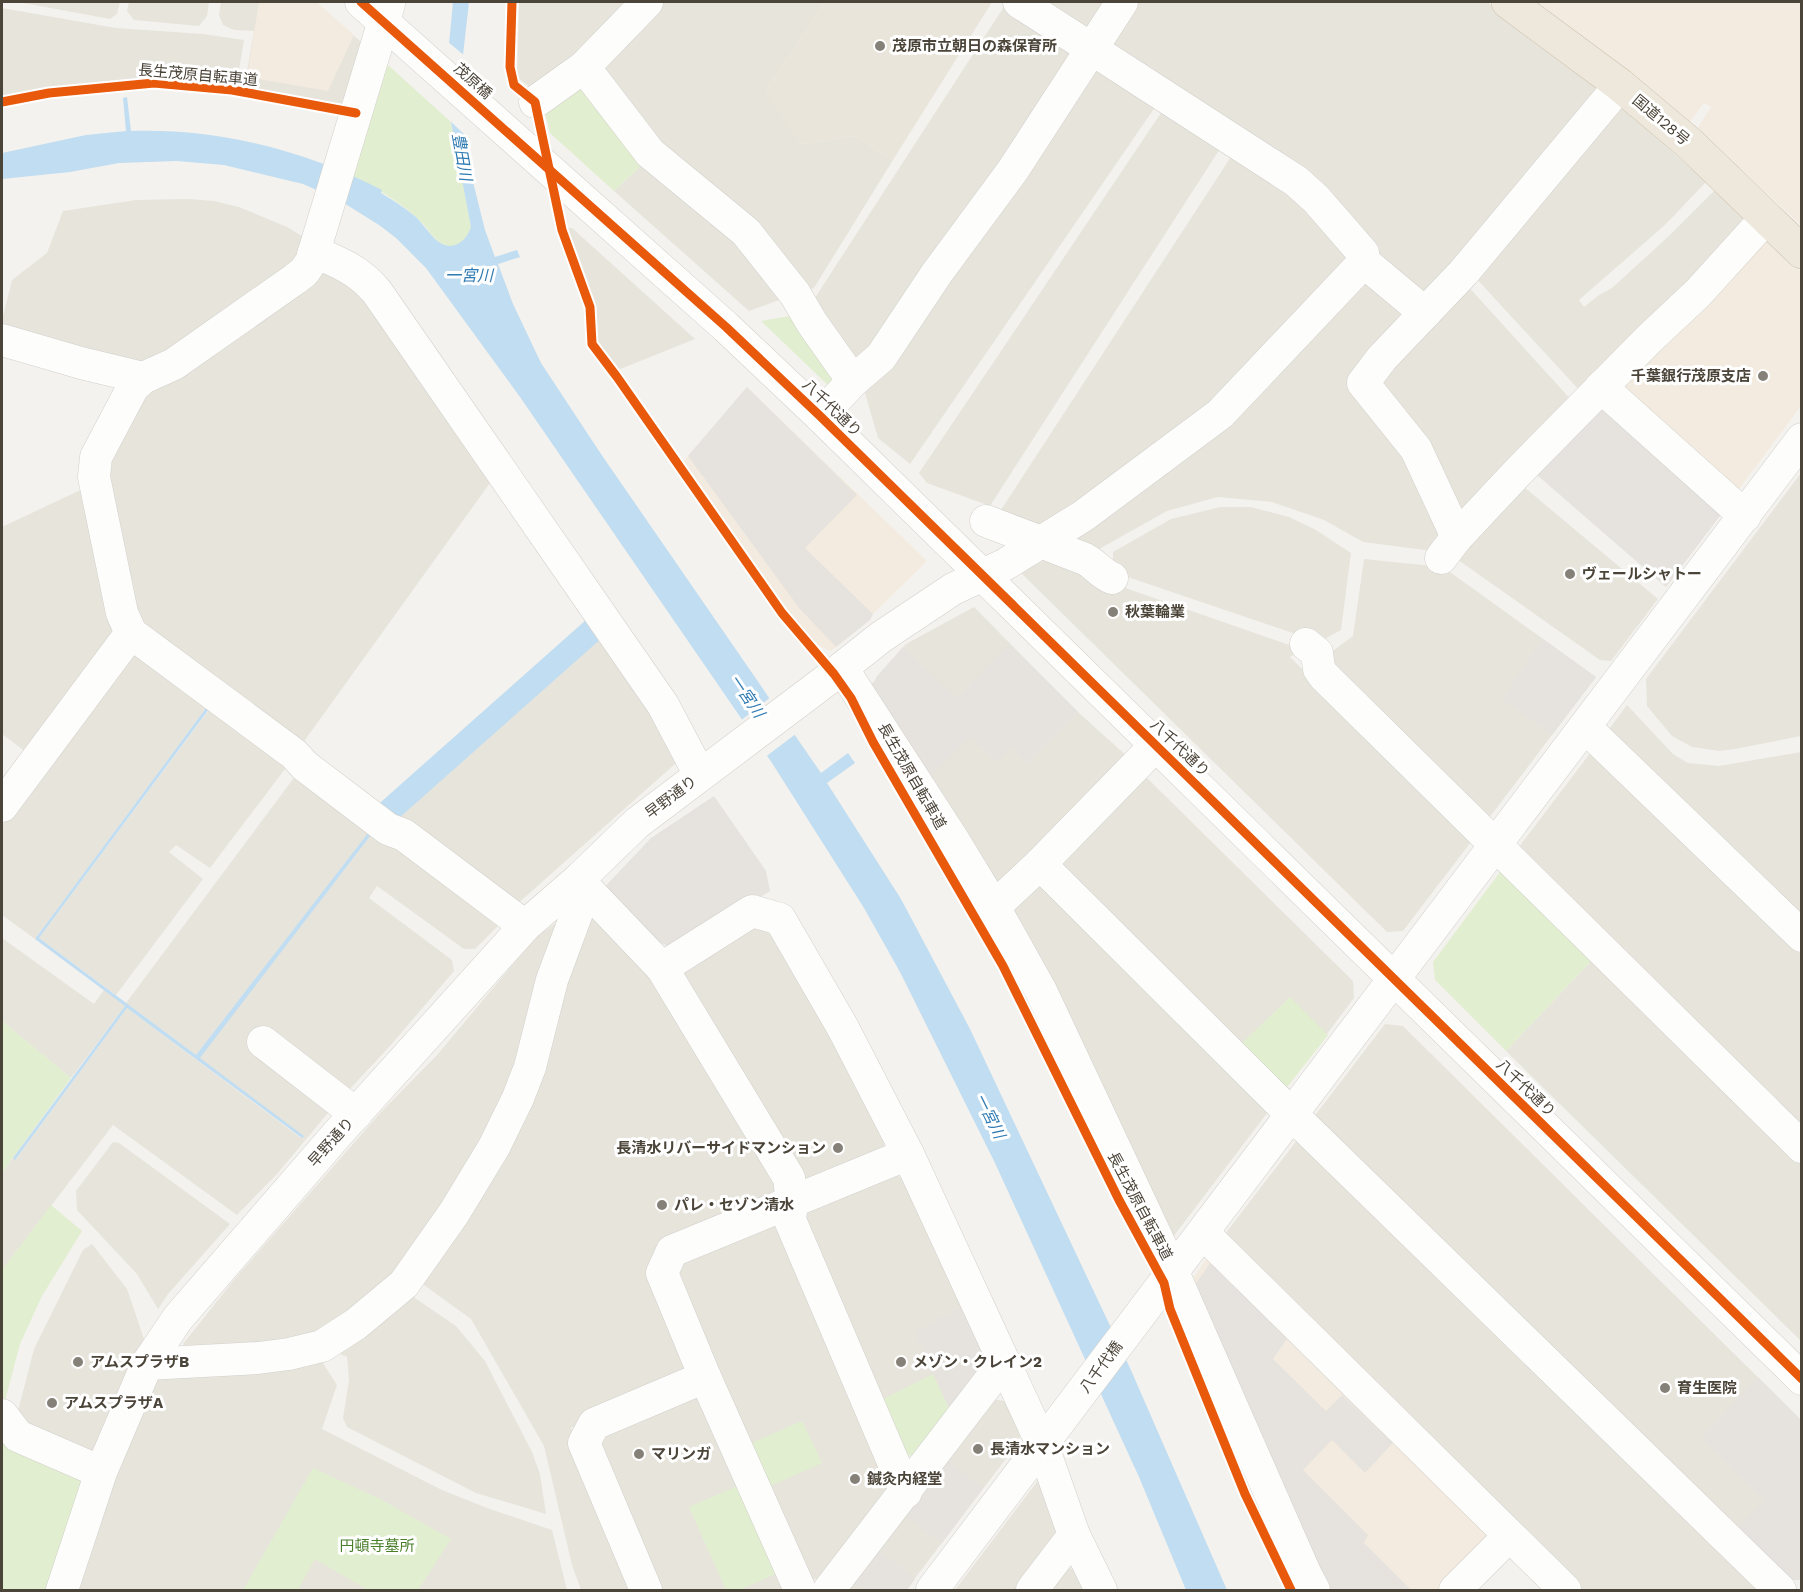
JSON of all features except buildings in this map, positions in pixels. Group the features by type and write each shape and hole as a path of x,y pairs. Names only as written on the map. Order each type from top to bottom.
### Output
{"highway":[{"name":"国道128号","path":"1508,2 1620,85 1689,143 1802,252"}],"street":[{"path":"361,2 391,20 355,117 311,262 295,279 174,364 143,378 133,387 96,457 94,477 122,614 131,633 294,754 304,766 388,828 404,835 525,926"},
{"path":"535,102 584,67 647,2"},
{"path":"1019,2 1296,181 1316,198 1363,254 1364,262 1425,313"},
{"path":"820,416 853,381 881,357 937,273 1012,170 1122,2"},
{"name":"茂原橋","path":"391,20 526,149"},
{"path":"584,67 650,153 746,232 795,294 812,323 853,381"},
{"path":"1620,85 1464,272 1382,358 1363,383 1416,449 1449,548 1601,387 1698,292 1766,218"},
{"name":"八千代通り","path":"526,149 726,327 820,416 1802,1379"},
{"path":"315,249 348,267 369,282 377,292 663,705 703,772"},
{"path":"1314,1590 1166,1281 1041,991 994,907 899,754 835,674 881,637 953,589 982,576 1083,516 1220,414 1364,262"},
{"path":"2,340 143,378"},
{"path":"1601,387 1745,516"},
{"name":"八千代橋","path":"932,1590 1802,439"},
{"path":"986,521 1087,560 1112,578"},
{"path":"2,806 131,633"},
{"path":"1306,644 1317,652 1319,669 1324,676 1802,1147"},
{"name":"早野通り","path":"62,1590 101,1472 147,1364 178,1318 356,1114 525,926 578,880 637,823 835,674"},
{"path":"1585,727 1802,936"},
{"path":"994,907 1040,864 1155,745"},
{"path":"1040,864 1292,1114 1780,1590"},
{"path":"578,880 662,968 789,1178 792,1202 790,1220 906,1492"},
{"path":"147,1364 258,1358 322,1346 356,1324 404,1284 454,1213 494,1147 518,1098 530,1067 552,980 578,910 578,880"},
{"path":"662,968 752,911 780,919 843,1028 908,1154 1004,1362 1050,1435 1074,1535 1101,1590"},
{"path":"263,1042 356,1114"},
{"path":"800,1590 705,1377 662,1273 672,1251 908,1154"},
{"path":"1203,1233 1565,1590"},
{"path":"829,1590 1004,1362"},
{"path":"646,1590 584,1443 594,1424 705,1377"},
{"path":"2,1415 18,1436 101,1472"},
{"path":"1032,1590 1074,1535"},
{"path":"1455,1590 1509,1536"}],"shaded area":[{"path":"18,2 120,2 117,14 110,19"},
{"path":"129,2 209,2 207,16 199,26 134,20 127,11"},
{"path":"221,2 316,2 369,49 350,107 228,85 151,78 2,98 2,8 116,28 203,34 244,40 238,76 246,77 254,31 234,30 223,25 219,15"},
{"path":"259,2 316,2 354,35 328,91 247,77"},
{"path":"519,2 640,2 537,93 517,77"},
{"path":"657,2 825,2 766,90 802,144 855,136 893,160 814,288 804,291 657,149 594,64"},
{"name":"茂原市立朝日の森保育所","path":"825,2 992,2 893,160 855,136 802,144 766,90"},
{"path":"1007,2 1084,49 855,367 809,307"},
{"path":"1027,2 1114,2 1088,41"},
{"path":"1127,2 1487,2 1603,88 1426,301 1368,252 1099,45"},
{"path":"1537,2 1801,2 1801,225 1697,129 1711,107 1704,103 1689,123 1607,55"},
{"path":"1096,55 1160,100 910,464 878,438 863,386"},
{"path":"1617,102 1706,182 1666,224 1579,300 1584,307 1612,288 1715,190 1751,223 1581,392 1473,275"},
{"path":"1167,104 1225,141 990,506 927,483 919,473"},
{"path":"1238,146 1356,254 1217,408 1038,534 997,516"},
{"path":"647,160 742,236 790,296 749,311 614,191"},
{"path":"136,200 214,201 239,207 287,227 309,240 299,262 149,368 2,335 2,320 12,280 47,253 63,211"},
{"path":"568,228 572,228 695,339 618,370 613,368 596,342 595,306 571,244"},
{"path":"1761,233 1801,272 1801,406 1666,587 1599,398"},
{"path":"331,270 363,288 495,476 300,747 136,622 101,459 139,391 314,276"},
{"path":"1361,275 1414,316 1354,381 1411,451 1450,535 1432,551 1363,542 1324,520 1272,502 1218,497 1167,511 1092,553 1065,540"},
{"path":"1465,283 1575,404 1458,528 1371,383"},
{"path":"747,387 927,561 873,614 870,620 831,651 819,646 791,615 682,463"},
{"path":"747,387 857,495 805,548 873,614 870,620 836,647 799,608 688,456"},
{"path":"1599,398 1726,508 1666,587 1529,468"},
{"path":"1801,473 1801,736 1719,751 1692,747 1672,736 1647,706 1646,679"},
{"path":"1518,482 1658,599 1611,661 1600,660 1451,555"},
{"path":"89,486 119,626 26,752 2,734 2,527"},
{"path":"1220,507 1251,507 1289,517 1316,530 1351,553 1341,630 1319,642 1113,572 1113,552 1171,519"},
{"path":"1364,559 1443,567 1596,677 1486,822 1326,656 1353,636"},
{"path":"1045,560 1301,649 1290,657 1474,838 1403,931 1387,932 1020,572"},
{"path":"974,607 1078,712 1129,758 1005,883 986,880 876,677 906,644"},
{"path":"599,625 684,756 515,906 382,818"},
{"path":"1543,639 1596,677 1552,735 1502,699"},
{"path":"1009,644 1078,712 1027,763 1011,747 997,762 971,737 984,723 957,697"},
{"path":"133,647 209,704 35,939 2,915 2,815"},
{"path":"903,647 983,723 926,781 868,688"},
{"path":"214,703 288,765 210,868 176,845 169,852 203,879 116,995 39,938"},
{"path":"1627,705 1673,754 1688,763 1719,766 1801,752 1801,923 1606,733"},
{"path":"1594,748 1801,951 1801,1134 1515,852"},
{"path":"1141,772 1353,981 1354,998 1284,1091 1060,871 1060,851"},
{"path":"296,775 503,921 475,949 464,949 377,886 369,898 452,960 454,971 390,1046 333,1107 277,1174 237,1215 113,1125 2,1270 2,1168 4,1170 13,1158 16,1159 127,1008 301,1138 303,1136 199,1058 374,831 372,829 196,1055 126,1003"},
{"path":"714,796 766,871 770,891 676,950 635,930 599,893 651,838"},
{"path":"1029,884 1048,885 1271,1108 1170,1241 1011,918 1013,899"},
{"path":"591,907 655,978 781,1182 774,1202 664,1244 691,1364 684,1379 571,1428 638,1590 581,1590 572,1565 544,1446 471,1319 417,1280"},
{"path":"557,922 493,1138 400,1278 322,1337 198,1354 183,1344 233,1281 381,1112 438,1054 534,939"},
{"path":"754,923 770,926 887,1139 879,1157 813,1184 793,1173 679,982 684,965"},
{"path":"2,938 94,1004 104,990 125,1006 71,1078 2,1021"},
{"path":"1594,958 1801,1161 1801,1341 1506,1051"},
{"path":"1385,1024 1403,1026 1801,1420 1801,1578 1799,1580 1782,1580 1313,1118"},
{"path":"1301,1135 1767,1590 1580,1590 1222,1238"},
{"path":"113,1142 119,1143 230,1224 168,1294 158,1309 137,1274 77,1210 76,1191"},
{"path":"890,1171 910,1183 990,1351 899,1455 799,1222 808,1206"},
{"path":"768,1223 787,1233 893,1480 827,1581 805,1578 671,1270 679,1259"},
{"path":"92,1244 127,1289 144,1339 93,1460 16,1419 34,1349 83,1250"},
{"path":"1210,1254 1487,1528 1487,1545 1443,1590 1322,1590 1188,1285"},
{"path":"1210,1263 1287,1339 1273,1359 1326,1411 1342,1395 1393,1443 1365,1473 1332,1440 1303,1470 1368,1535 1364,1543 1411,1590 1327,1590 1194,1286"},
{"path":"406,1292 456,1326 485,1361 532,1452 540,1474 546,1514 476,1493 347,1427 343,1418 349,1380 347,1357 336,1352"},
{"path":"967,1304 990,1365 952,1415 915,1332"},
{"path":"317,1354 337,1385 322,1429 442,1490 552,1530 567,1590 73,1590 146,1389 161,1378"},
{"path":"1758,1377 1801,1420 1802,1578 1799,1580 1782,1580 1733,1533 1764,1501 1701,1439"},
{"path":"690,1392 708,1401 790,1590 655,1590 594,1448 602,1429"},
{"path":"987,1398 1009,1402 1021,1431 1018,1443 906,1590 843,1590"},
{"path":"944,1458 983,1488 942,1543 902,1513"},
{"path":"1039,1479 1063,1528 1023,1590 955,1590"},
{"path":"874,1547 915,1579 907,1590 863,1590 850,1581"},
{"path":"1058,1568 1080,1569 1091,1590 1041,1590"}],"green space":[{"path":"389,66 451,122 471,227 460,244 448,246 441,243 417,217 398,203 367,183 347,174 377,70"},
{"path":"578,79 647,160 614,191 550,133 543,105"},
{"path":"790,316 840,378 831,388 761,321"},
{"path":"1503,868 1594,958 1506,1051 1435,980 1433,962"},
{"path":"1290,997 1328,1035 1284,1091 1238,1047"},
{"path":"2,1021 71,1078 4,1170 2,1168"},
{"path":"51,1205 82,1231 42,1296 20,1344 3,1408 2,1270"},
{"path":"933,1374 952,1415 922,1456 899,1455 877,1402"},
{"path":"802,1421 822,1463 766,1488 747,1445"},
{"path":"2,1429 90,1473 49,1590 2,1590"},
{"name":"円頓寺墓所","path":"313,1468 380,1499 451,1539 418,1590 368,1590 315,1559 298,1590 243,1590"},
{"path":"742,1484 780,1572 740,1590 726,1590 689,1507"}],"water":[{"name":"一宮川","path":"453,2 469,2 463,55 461,116 469,166 485,230 495,257 517,250 520,257 498,264 513,304 541,363 821,773 848,753 855,763 827,783 901,899 970,1029 1130,1368 1227,1590 1186,1590 1139,1477 995,1163 900,972 864,908 772,763 520,397 426,268 396,238 339,200 303,184 224,165 177,161 119,163 70,172 2,179 2,153 86,135 126,131 123,98 127,97 131,131 196,133 228,138 260,144 322,163 382,190 381,193 416,217 441,243 456,245 465,238 471,227 451,122 449,44"},
{"path":"209,704 212,705 39,938 196,1055 372,828 374,831 200,1058 304,1136 302,1138 127,1008 15,1160 13,1158 125,1006 35,939"}],"pier":[{"path":"447,41 466,57 464,116 467,137 448,119"},
{"path":"772,696 797,733 764,758 739,722"}],"waterway":[{"path":"390,810 595,628"}],"cycle path":[{"path":"361,2 726,327 820,416 1802,1379"},
{"name":"長生茂原自転車道","path":"512,2 510,67 514,85 535,102 562,230 590,307 592,344 782,613 834,674 851,698 873,742 1003,966 1119,1200 1164,1283 1170,1309 1245,1494 1291,1590"},
{"name":"長生茂原自転車道","path":"2,102 49,93 154,83 232,90 356,113"}],"place":[{"name":"茂原市立朝日の森保育所","path":"880,46"},
{"name":"千葉銀行茂原支店","path":"1763,376"},
{"name":"ヴェールシャトー","path":"1570,574"},
{"name":"秋葉輪業","path":"1113,612"},
{"name":"長清水リバーサイドマンション","path":"838,1148"},
{"name":"パレ・セゾン清水","path":"662,1205"},
{"name":"アムスプラザB","path":"78,1362"},
{"name":"メゾン・クレイン2","path":"901,1362"},
{"name":"育生医院","path":"1665,1388"},
{"name":"アムスプラザA","path":"52,1403"},
{"name":"長清水マンション","path":"978,1449"},
{"name":"マリンガ","path":"639,1454"},
{"name":"鍼灸内経堂","path":"855,1479"}],"water label":[{"name":"豊田川","path":"462,157"}]}
